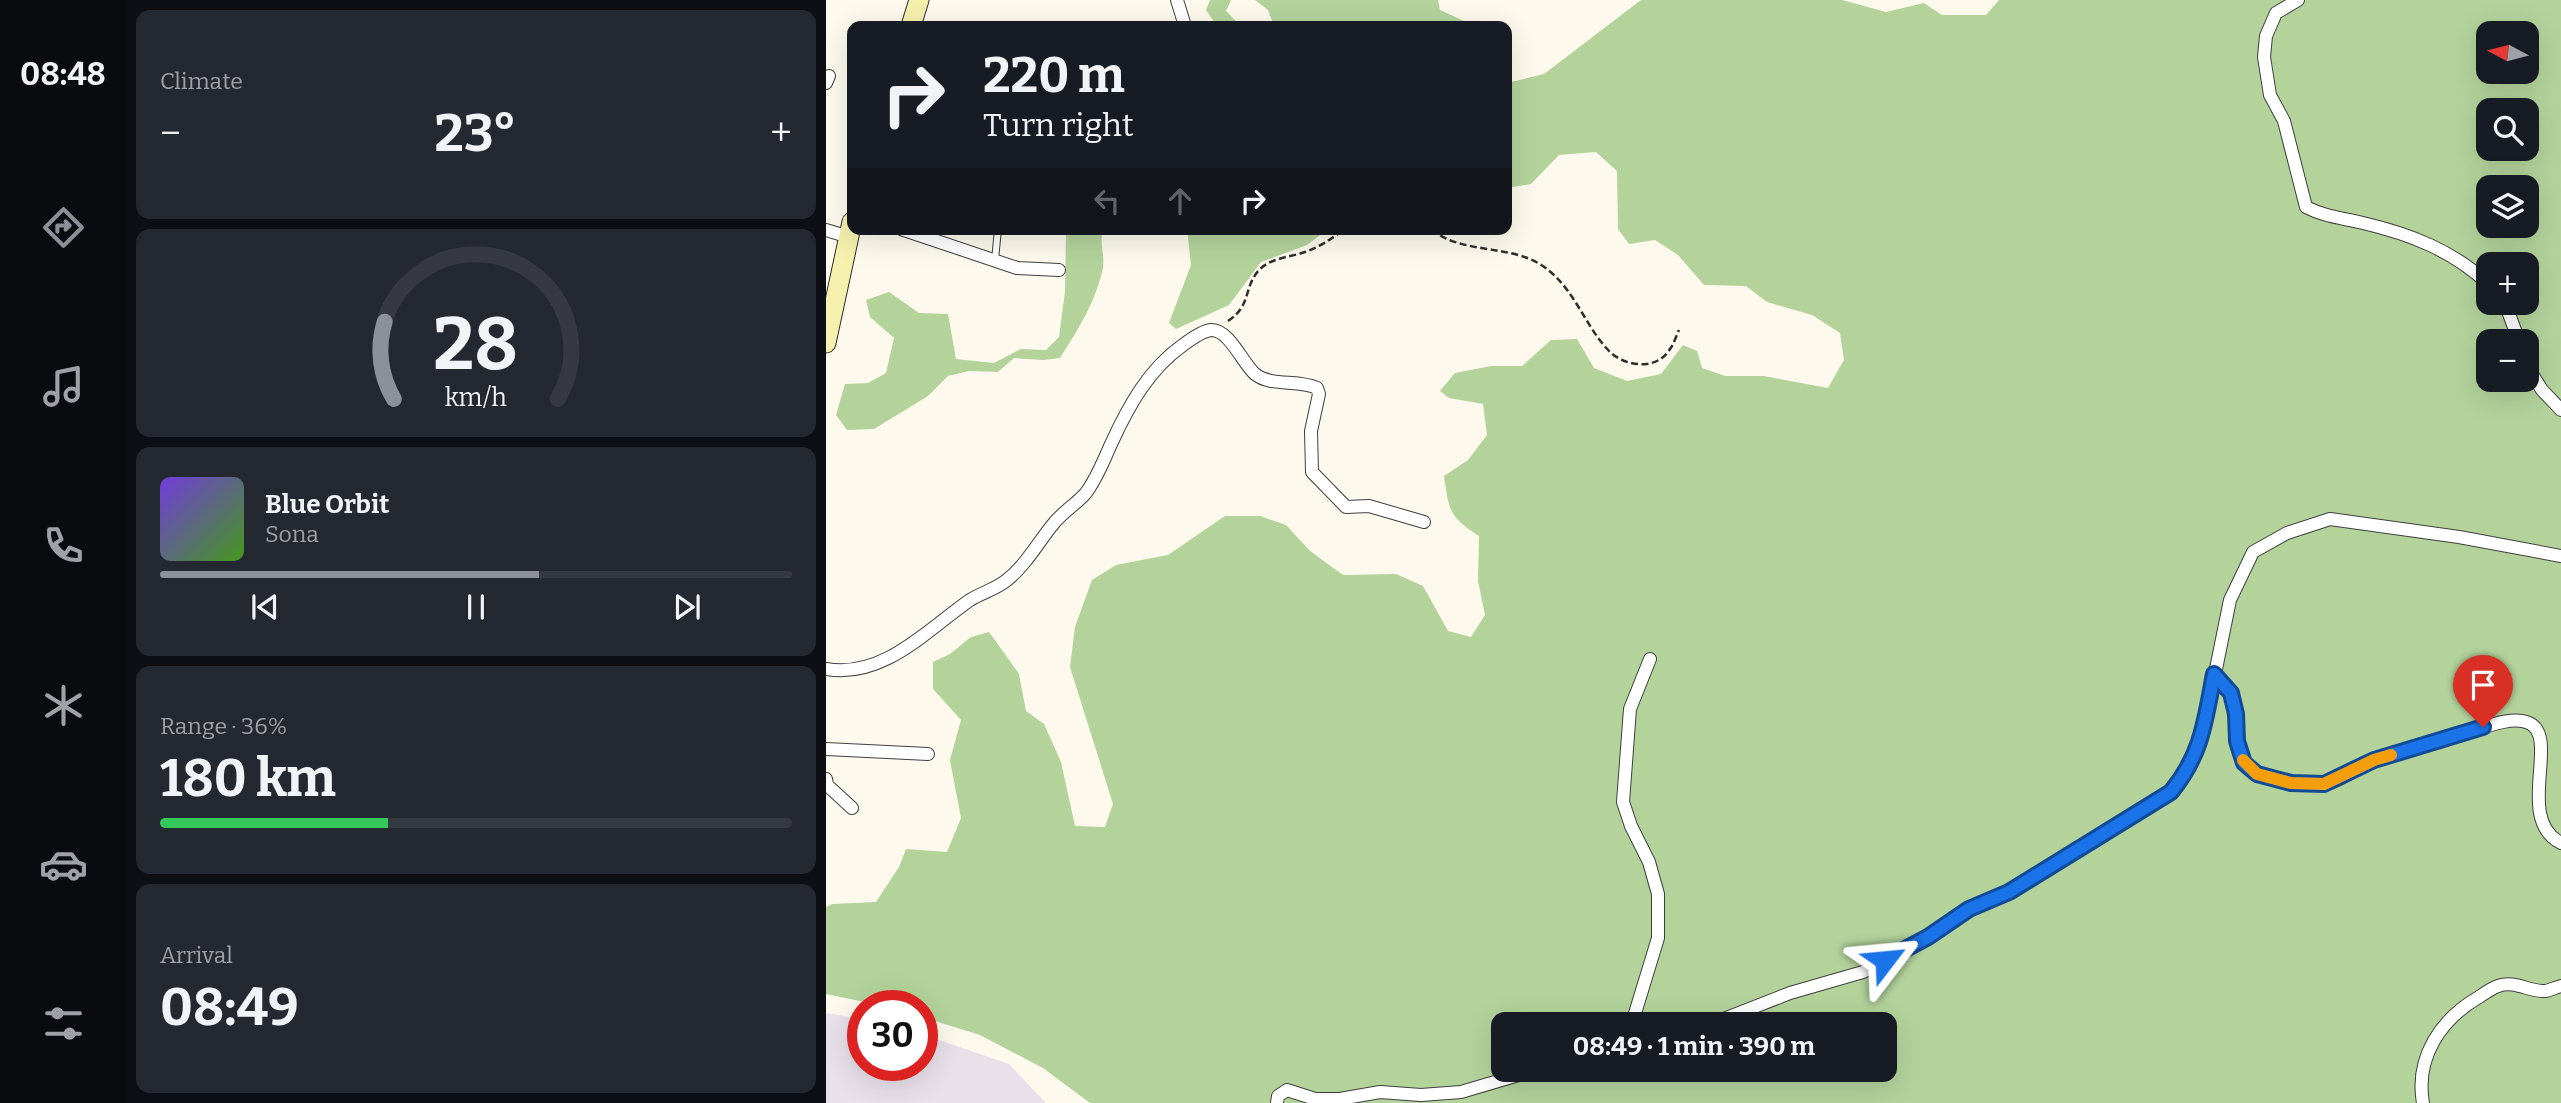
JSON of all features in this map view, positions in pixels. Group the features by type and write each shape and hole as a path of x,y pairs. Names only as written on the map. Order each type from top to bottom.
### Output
{"main road":[{"path":"913,21 919,0"},
{"path":"826,344 849,235"}],"street":[{"path":"1177,0 1183,21"},
{"path":"2298,0 2276,13 2266,36 2264,57 2270,95 2284,121 2306,207 2322,215 2365,223 2440,248 2476,273"},
{"path":"826,230 847,230"},
{"path":"919,235 1017,268 1059,270"},
{"path":"826,669 850,671 885,660 903,650 972,599 1006,582 1056,520 1085,494 1139,390 1171,354 1192,338 1210,330 1219,332 1255,373 1266,380 1317,387 1320,394 1311,431 1312,472 1346,507 1368,506 1424,523"},
{"path":"2539,385 2561,410"},
{"path":"1742,1012 1790,993 1863,972 1928,937 1969,909 2009,892 2171,792 2187,771 2203,733 2230,600 2253,552 2287,533 2330,519 2459,537 2561,556"},
{"path":"1635,1012 1658,939 1658,894 1649,862 1623,802 1630,709 1650,660"},
{"path":"2214,674 2231,693 2236,714 2237,741 2244,763 2257,774 2291,783 2324,784 2374,760 2471,731 2516,721 2530,723 2538,730 2541,743 2538,808 2544,829 2561,843"},
{"path":"826,749 928,754"},
{"path":"826,779 827,785 852,808"},
{"path":"2423,1103 2421,1090 2424,1058 2435,1037 2453,1015 2499,985 2515,984 2545,991 2561,985"},
{"path":"1277,1103 1278,1096 1287,1090 1315,1098 1340,1099 1380,1092 1421,1095 1461,1092 1495,1082"}],"lane":[{"path":"995,260 997,235"}],"path":[{"path":"1219,332 1245,305 1248,290 1259,270 1274,261 1307,252 1337,235"},
{"path":"1438,235 1456,243 1502,250 1537,262 1574,297 1608,350 1621,360 1643,365 1659,361 1669,351 1679,330"}],"shaded area":[{"path":"826,1013 847,1016 847,1081 938,1081 938,1040 1009,1064 1046,1103 826,1103"}],"green space":[{"path":"1210,0 1231,0 1226,11 1236,21 1214,21 1206,10"},
{"path":"1255,0 1438,0 1440,10 1464,21 1272,21 1268,10"},
{"path":"1641,0 1842,0 1886,12 1924,3 1942,15 1986,15 1999,0 2561,0 2561,1103 1090,1103 1043,1068 980,1035 938,1022 938,990 847,990 847,998 826,994 826,907 832,904 876,902 899,867 906,849 947,852 961,818 950,760 961,720 933,689 933,662 950,654 971,637 989,632 1019,674 1026,711 1044,724 1061,762 1075,826 1105,827 1113,804 1070,667 1075,627 1092,580 1116,565 1168,555 1225,516 1260,516 1286,525 1310,551 1343,575 1396,574 1423,586 1448,631 1471,637 1485,615 1478,581 1479,536 1452,512 1444,476 1468,460 1487,435 1483,404 1449,398 1440,391 1455,373 1491,366 1522,366 1551,340 1577,339 1594,368 1627,381 1661,374 1683,345 1697,351 1702,368 1725,376 1764,376 1828,388 1844,360 1840,333 1812,315 1767,302 1746,286 1704,285 1678,255 1655,240 1629,244 1618,229 1617,171 1596,152 1559,155 1531,184 1512,187 1512,82 1544,74"},
{"path":"1066,235 1102,235 1103,268 1100,281 1080,326 1060,358 1014,358 998,372 969,371 948,376 928,396 874,429 847,430 836,415 845,384 868,383 886,373 894,338 870,317 866,300 889,292 919,313 948,314 956,359 994,363 1021,349 1046,350 1059,337 1065,292"},
{"path":"1188,235 1320,235 1307,245 1261,262 1229,305 1176,329 1169,323 1191,265"}],"slow traffic":[{"path":"2243,760 2257,774 2291,783 2324,784 2374,760 2391,755"}],"route":[{"path":"1885,960 1928,937 1969,909 2009,892 2171,792 2187,771 2203,733 2214,674 2231,693 2236,714 2237,741 2244,763 2257,774 2291,783 2324,784 2374,760 2483,727"}]}
